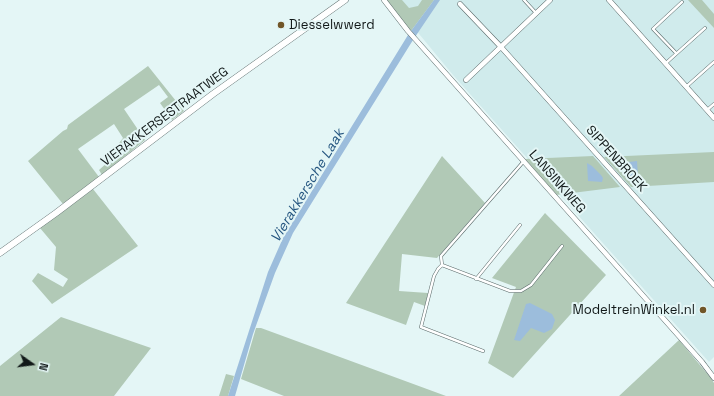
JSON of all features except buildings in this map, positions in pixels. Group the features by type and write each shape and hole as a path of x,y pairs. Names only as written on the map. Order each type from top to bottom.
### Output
{"street":[{"name":"VIERAKKERSESTRAATWEG","path":"0,253 63,208 213,94 345,0"},
{"name":"LANSINKWEG","path":"384,0 408,31 702,362 714,378"},
{"path":"466,80 550,0"},
{"path":"609,0 714,118"},
{"name":"SIPPENBROEK","path":"460,4 501,47 714,285"}],"lane":[{"path":"524,0 536,13"},
{"path":"676,53 653,28 682,2"},
{"path":"665,63 705,28"},
{"path":"686,87 714,62"},
{"path":"707,110 714,104"},
{"path":"442,265 441,256 524,161"},
{"path":"476,279 520,225"},
{"path":"442,265 510,291 521,291 532,285 562,246"},
{"path":"442,265 434,276 421,327 483,351"}],"shaded area":[{"path":"391,0 714,0 714,357 709,362 453,75"}],"green space":[{"path":"385,0 402,0 409,8 418,6 422,0 434,0 408,35"},
{"path":"688,0 702,0 714,14 714,28"},
{"path":"148,66 184,111 172,120 160,103 168,97 159,85 124,109 145,140 102,175 99,170 110,160 113,151 123,138 114,124 78,149 99,177 63,204 28,161 67,129 68,125"},
{"path":"714,152 714,182 631,187 604,157"},
{"path":"442,156 485,203 437,258 402,254 399,291 428,293 425,306 414,302 406,325 346,303"},
{"path":"593,156 620,187 556,195 525,159"},
{"path":"93,189 138,246 52,304 32,281 38,273 63,287 68,279 54,270 56,247 40,228"},
{"path":"545,213 606,275 513,378 488,363 516,287 492,278"},
{"path":"61,317 151,348 114,396 0,396 0,366"},
{"path":"256,328 261,328 446,396 284,396 241,379"},
{"path":"679,340 714,383 714,396 619,396"},
{"path":"226,374 234,376 228,396 219,396"}],"water":[{"path":"434,0 440,0 413,40 293,233 275,273 253,334 235,396 228,396 268,272 283,238 408,35"},
{"path":"637,161 638,176 636,178 629,177 621,163"},
{"path":"587,163 601,175 603,178 602,182 588,181"},
{"path":"530,303 552,314 555,320 552,329 544,333 531,328 520,341 514,340 526,304"}],"place":[{"name":"Diesselwwerd","path":"281,25"},
{"name":"ModeltreinWinkel.nl","path":"703,310"}],"water label":[{"name":"Vierakkersche Laak","path":"308,186"}]}
